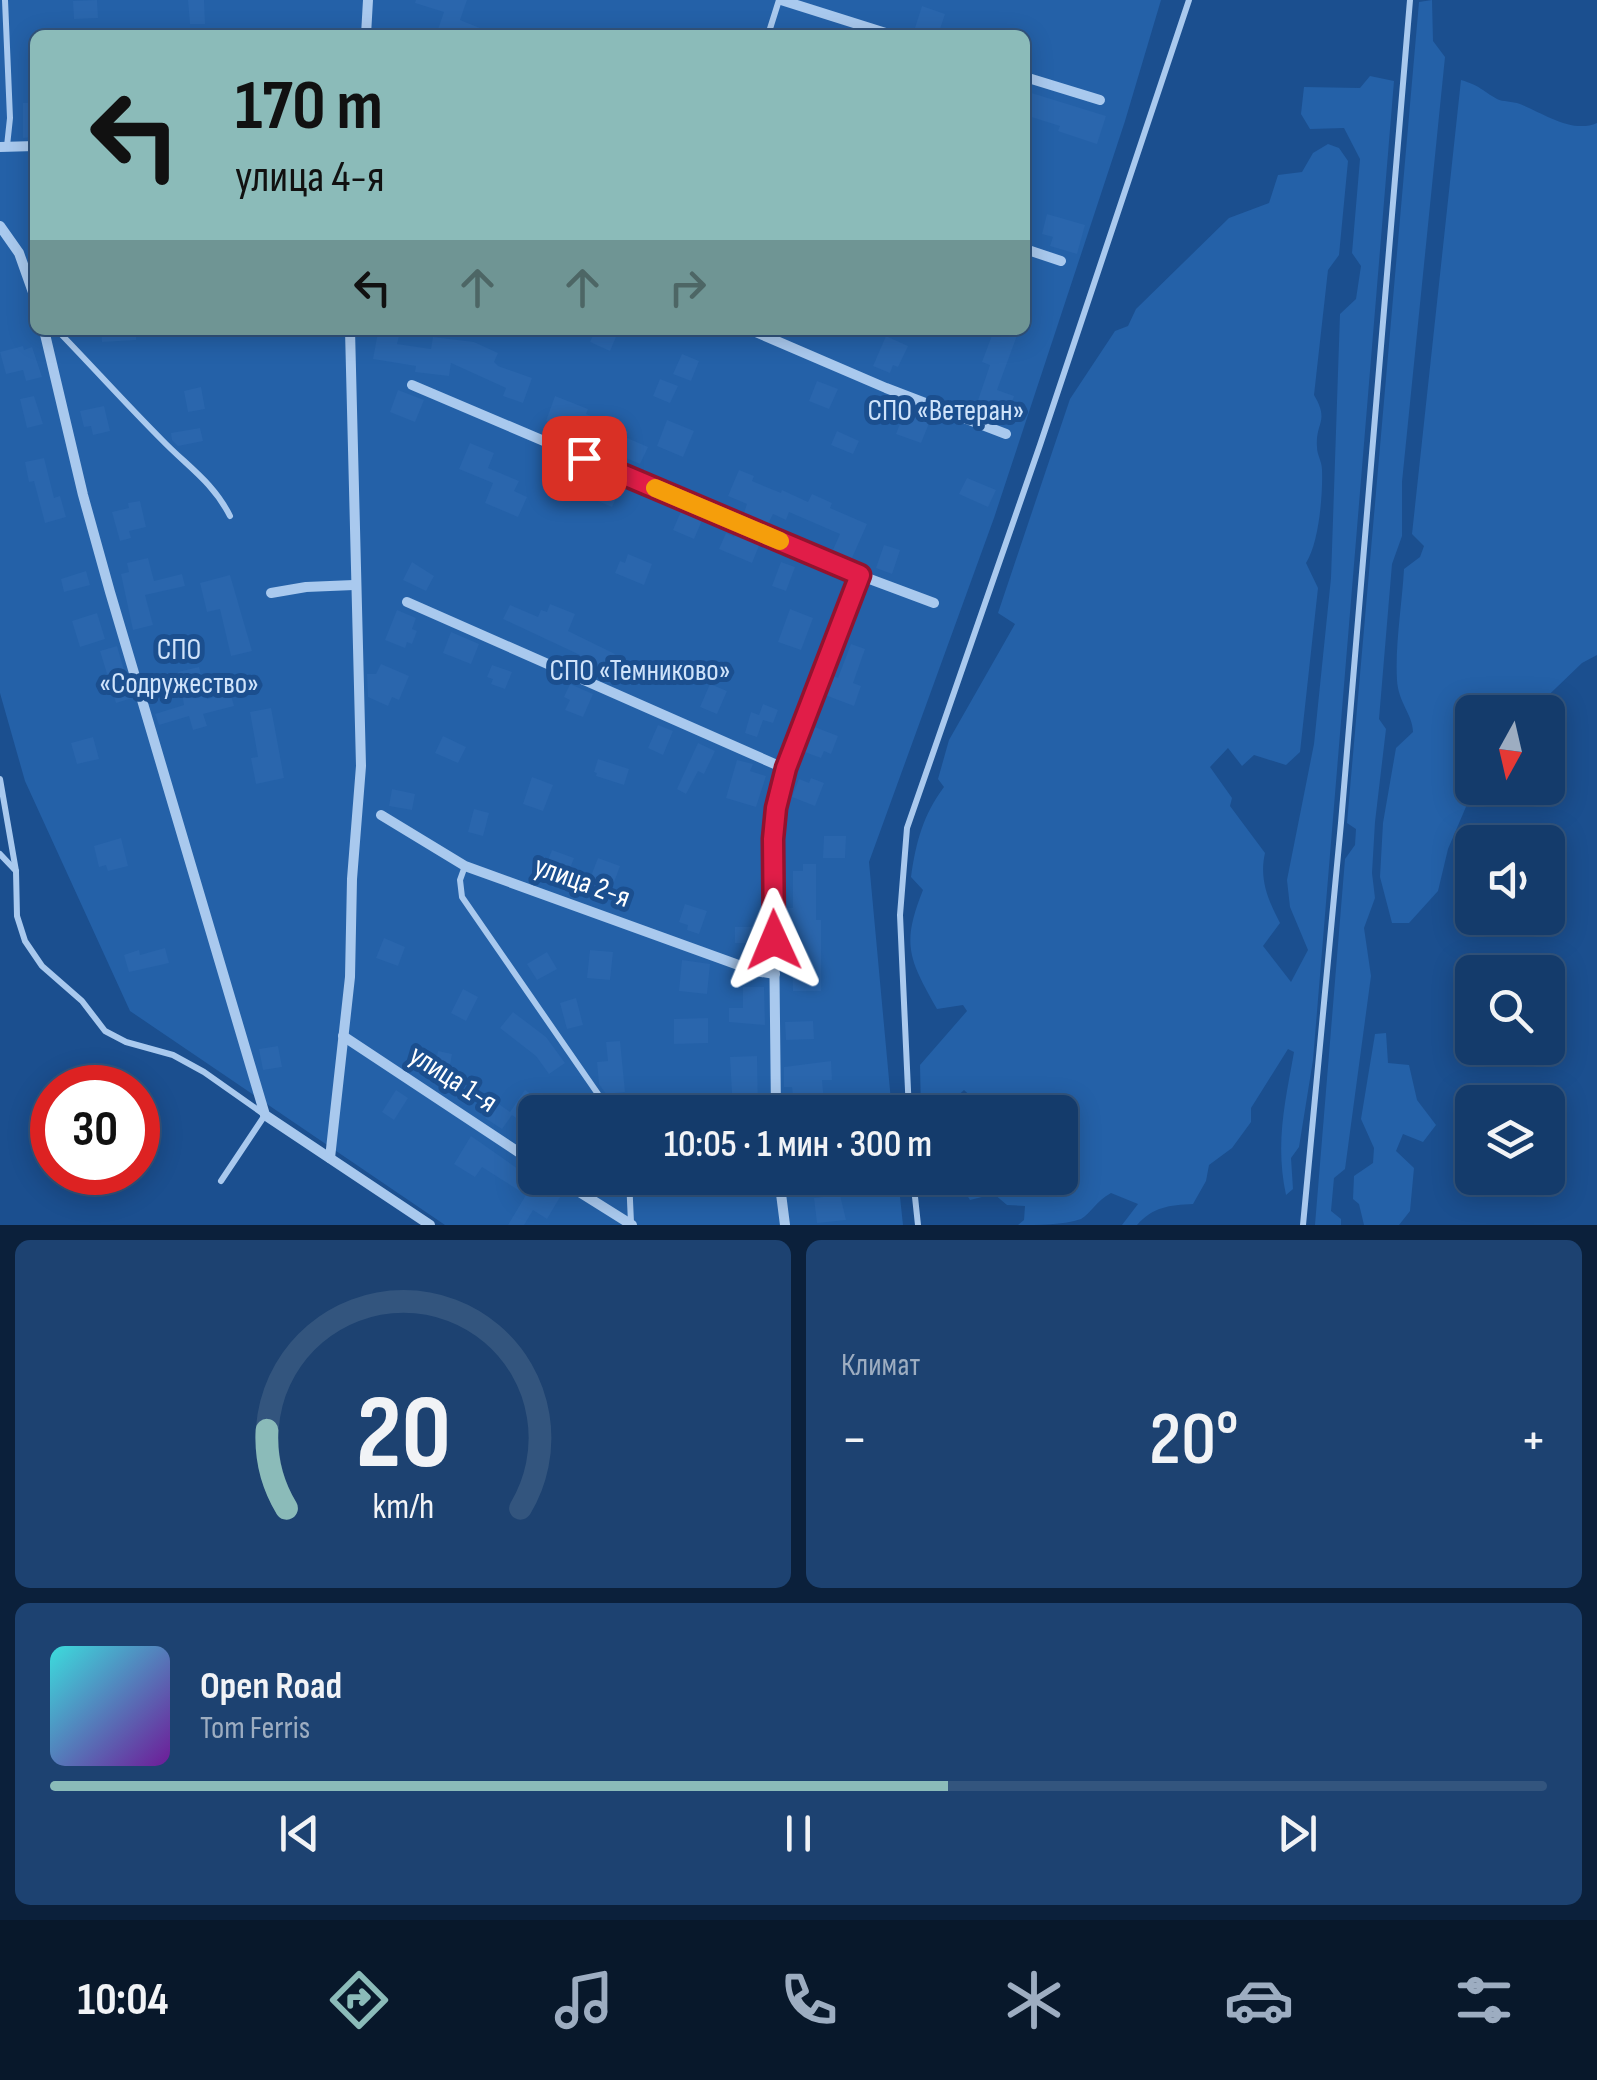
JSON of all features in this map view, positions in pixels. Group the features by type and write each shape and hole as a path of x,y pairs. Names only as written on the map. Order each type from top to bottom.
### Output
{"street":[{"path":"366,30 368,0"},
{"path":"780,0 876,30"},
{"path":"1030,79 1100,100"},
{"path":"3,147 30,146"},
{"path":"0,226 19,252 30,284"},
{"path":"1030,251 1061,260"},
{"path":"45,335 101,560 265,1114 430,1225"},
{"path":"330,1158 350,976 352,879 361,766 350,335"},
{"path":"763,335 1006,434"},
{"path":"412,385 934,604"},
{"path":"776,1095 773,839 786,768 860,575"},
{"path":"272,593 354,584"},
{"path":"406,602 786,768"},
{"name":"улица 2-я","path":"381,816 466,866 755,971 774,974"},
{"name":"улица 1-я","path":"343,1036 518,1152"},
{"path":"584,1195 632,1225"},
{"path":"782,1195 785,1225"}],"lane":[{"path":"3,147 10,118 6,0"},
{"path":"770,30 780,0"},
{"path":"908,1095 900,915 907,828 1189,0"},
{"path":"1303,1225 1410,0"},
{"path":"63,335 173,452 203,475 220,495 230,516"},
{"path":"0,779 16,871 18,916 25,941 42,966 82,1001 105,1030 126,1042 189,1064 265,1114 221,1181"},
{"path":"0,854 16,871"},
{"path":"466,866 460,880 462,897 598,1095"},
{"path":"630,1195 632,1225"},
{"path":"915,1195 918,1225"}],"green space":[{"path":"0,0 1161,0 994,518 869,862 890,1095 518,1095 518,1195 900,1195 903,1225 445,1225 130,1011 25,781 0,693"},
{"path":"1432,0 1433,41 1445,57 1402,482 1402,536 1392,564 1379,719 1386,729 1375,822 1375,898 1364,928 1371,976 1345,1169 1334,1178 1331,1211 1341,1219 1341,1225 1315,1225 1345,859 1355,845 1356,829 1347,823 1419,2"},
{"path":"1370,76 1394,81 1313,1060 1299,1147 1291,1158 1293,1189 1286,1195 1281,1158 1282,1123 1294,1052 1288,1049 1251,1108 1251,1122 1232,1148 1209,1165 1206,1181 1193,1204 1162,1208 1137,1225 1122,1225 1138,1204 1111,1193 1081,1219 1018,1225 1024,1220 1025,1206 1007,1205 995,1195 1078,1195 1078,1095 969,1095 964,1090 959,1095 921,1095 920,1065 967,1011 963,1005 937,1009 914,964 910,939 923,890 911,877 921,829 944,787 938,779 949,740 1015,624 998,613 1070,399 1115,331 1128,326 1136,309 1229,218 1269,203 1278,175 1302,172 1313,153 1328,144 1339,148 1348,161 1339,255 1328,270 1314,395 1321,417 1317,450 1322,492 1317,531 1306,563 1318,588 1300,752 1286,765 1254,755 1242,766 1228,748 1210,767 1232,798 1230,806 1265,853 1266,889 1280,923 1263,946 1291,982 1308,950 1290,907 1287,880 1314,744 1331,578 1340,314 1356,299 1361,266 1352,253 1360,159 1344,128 1310,129 1301,114 1304,87 1360,88"},
{"path":"1461,80 1497,99 1568,124 1597,123 1597,655 1582,663 1549,695 1455,695 1455,805 1467,805 1455,825 1438,891 1409,923 1392,923 1380,877 1383,823 1396,748 1413,732 1398,688 1397,666 1404,569 1420,557 1424,546 1412,534"},
{"path":"1386,1033 1388,1063 1409,1065 1417,1100 1436,1125 1423,1142 1403,1134 1396,1151 1414,1168 1410,1211 1399,1225 1364,1225 1359,1204 1353,1199 1354,1176 1373,1163 1374,1148 1361,1119 1375,1034"}],"building":[{"path":"97,0 98,18 74,19 73,1"},
{"path":"188,0 204,0 205,24 190,24"},
{"path":"467,0 460,20 485,30 438,30 444,12 415,3"},
{"path":"922,6 945,14 940,30 914,30"},
{"path":"1030,93 1106,116 1097,144 1058,131 1060,126 1030,117"},
{"path":"23,103 30,103 30,137 23,138"},
{"path":"1047,214 1085,225 1077,254 1050,246 1053,237 1042,234"},
{"path":"101,335 136,335 136,340 102,342"},
{"path":"377,335 399,336 397,344 431,349 433,337 474,342 498,353 494,362 498,366 532,378 523,403 503,396 506,388 451,363 449,376 415,372 416,366 373,359"},
{"path":"593,335 617,335 610,351 590,342"},
{"path":"992,335 1017,335 997,390 1014,396 1006,420 975,409 990,365 982,362"},
{"path":"886,336 908,346 898,367 893,365 890,373 873,366"},
{"path":"23,346 24,350 32,347 42,377 26,381 23,370 6,374 0,352"},
{"path":"682,354 699,361 691,381 673,374"},
{"path":"660,379 678,386 670,403 653,396"},
{"path":"817,381 838,389 829,409 809,401"},
{"path":"201,387 205,409 188,412 184,391"},
{"path":"398,390 424,400 415,422 390,412"},
{"path":"34,396 43,424 27,428 20,399"},
{"path":"555,396 588,409 586,414 628,432 625,437 648,447 640,464 594,444 595,440 546,421"},
{"path":"104,406 110,431 93,435 91,426 84,427 80,411"},
{"path":"907,406 932,416 921,443 896,434"},
{"path":"667,420 694,431 683,457 657,446"},
{"path":"200,428 203,441 178,446 172,440 171,433"},
{"path":"837,431 859,441 853,454 831,445"},
{"path":"470,443 494,453 488,468 519,481 514,491 527,497 518,517 485,503 493,483 459,469"},
{"path":"44,458 54,498 60,496 66,517 45,523 25,462"},
{"path":"739,470 754,476 752,481 808,502 812,494 832,503 830,508 867,524 852,558 833,550 840,534 789,512 786,520 773,514 767,526 743,516 747,504 728,496"},
{"path":"591,473 621,486 612,507 582,494"},
{"path":"967,478 996,490 988,507 959,494"},
{"path":"140,501 146,527 129,531 131,538 120,541 112,512"},
{"path":"682,509 703,518 694,539 673,530"},
{"path":"736,532 760,543 752,563 719,549 726,533 734,537"},
{"path":"884,545 900,550 892,574 876,568"},
{"path":"628,554 652,564 644,585 615,573"},
{"path":"148,558 154,581 182,574 185,586 145,595 153,625 133,630 121,574 129,572 127,563"},
{"path":"412,562 434,576 426,591 403,580"},
{"path":"781,562 795,567 786,591 772,586"},
{"path":"86,571 90,585 64,592 61,579"},
{"path":"230,575 252,651 231,656 220,609 207,612 200,583"},
{"path":"550,604 575,614 568,631 615,654 608,667 600,663 596,671 576,662 580,655 503,619 510,605 538,617 541,610 547,612"},
{"path":"790,609 813,618 801,650 778,642"},
{"path":"397,610 416,618 412,629 417,631 412,644 407,642 405,648 385,640"},
{"path":"97,613 105,639 80,647 72,621"},
{"path":"451,632 479,644 471,664 443,653"},
{"path":"851,644 865,649 853,683 861,686 854,706 825,695 833,676 838,678"},
{"path":"117,646 132,698 116,703 100,651"},
{"path":"381,664 409,676 399,700 392,697 388,706 368,697 367,674 376,674"},
{"path":"492,665 512,672 505,689 491,684 493,679 487,677"},
{"path":"199,667 207,699 230,692 234,706 203,714 207,726 193,730 189,716 159,725 155,714 184,705 178,672"},
{"path":"570,684 593,694 583,717 565,710 570,700 564,697"},
{"path":"710,684 727,691 717,714 700,707"},
{"path":"763,704 778,710 773,723 763,720 757,737 745,733 751,712 759,715"},
{"path":"271,708 284,778 256,784 251,758 258,757 250,712"},
{"path":"658,725 673,731 663,755 648,748"},
{"path":"812,726 838,736 831,754 824,751 821,758 802,751"},
{"path":"443,736 466,747 458,763 435,753"},
{"path":"93,737 99,759 77,764 71,743"},
{"path":"698,743 715,751 704,774 698,771 686,794 677,789"},
{"path":"598,759 629,769 624,785 596,776"},
{"path":"737,760 753,764 750,771 766,776 756,807 726,798"},
{"path":"532,777 553,785 543,811 523,804"},
{"path":"811,778 824,783 815,806 792,797 799,779 809,783"},
{"path":"392,789 415,794 412,810 389,806"},
{"path":"474,809 489,813 483,836 468,832"},
{"path":"824,836 846,836 845,858 823,858"},
{"path":"121,838 128,866 108,871 106,865 99,867 94,846"},
{"path":"552,850 574,858 567,876 545,868"},
{"path":"598,858 620,866 610,893 588,884"},
{"path":"803,864 816,864 821,991 793,991 791,922 783,922 782,908 793,908 793,871 803,871"},
{"path":"685,904 707,911 699,934 679,922"},
{"path":"735,927 757,927 757,943 735,943"},
{"path":"384,938 405,947 398,966 376,958"},
{"path":"165,948 169,963 129,972 124,955"},
{"path":"590,950 613,952 610,980 587,978"},
{"path":"547,952 557,969 537,980 527,964"},
{"path":"682,960 710,964 707,994 679,991"},
{"path":"743,987 764,987 765,1025 729,1022 729,1008 743,1008"},
{"path":"463,989 478,997 466,1021 451,1013"},
{"path":"576,998 583,1025 567,1029 560,1003"},
{"path":"513,1012 546,1037 565,1063 549,1074 536,1056 500,1028"},
{"path":"708,1018 708,1043 674,1044 674,1019"},
{"path":"813,1021 814,1039 786,1040 785,1022"},
{"path":"620,1041 625,1092 606,1094 599,1084 597,1062 608,1061 606,1042"},
{"path":"278,1046 282,1067 263,1070 259,1049"},
{"path":"438,1051 452,1054 448,1076 434,1073"},
{"path":"757,1056 758,1095 732,1095 730,1057"},
{"path":"831,1061 832,1080 822,1080 823,1095 793,1095 792,1087 784,1087 784,1067"},
{"path":"396,1090 408,1098 394,1120 382,1112"},
{"path":"518,1100 518,1119 512,1115 502,1129 485,1118 496,1102 510,1112"},
{"path":"471,1136 518,1169 518,1190 482,1167 475,1177 454,1164"},
{"path":"526,1195 561,1195 547,1219 533,1210 524,1225 508,1225"},
{"path":"840,1195 846,1220 817,1223 814,1198"}],"slow traffic":[{"path":"655,488 780,541"}],"route":[{"path":"584,458 860,575 786,768 776,808 774,940"}],"park label":[{"name":"СПО «Ветеран»","path":"946,411"},
{"name":"СПО «Содружество»","path":"179,667"},
{"name":"СПО «Темниково»","path":"640,671"}]}
